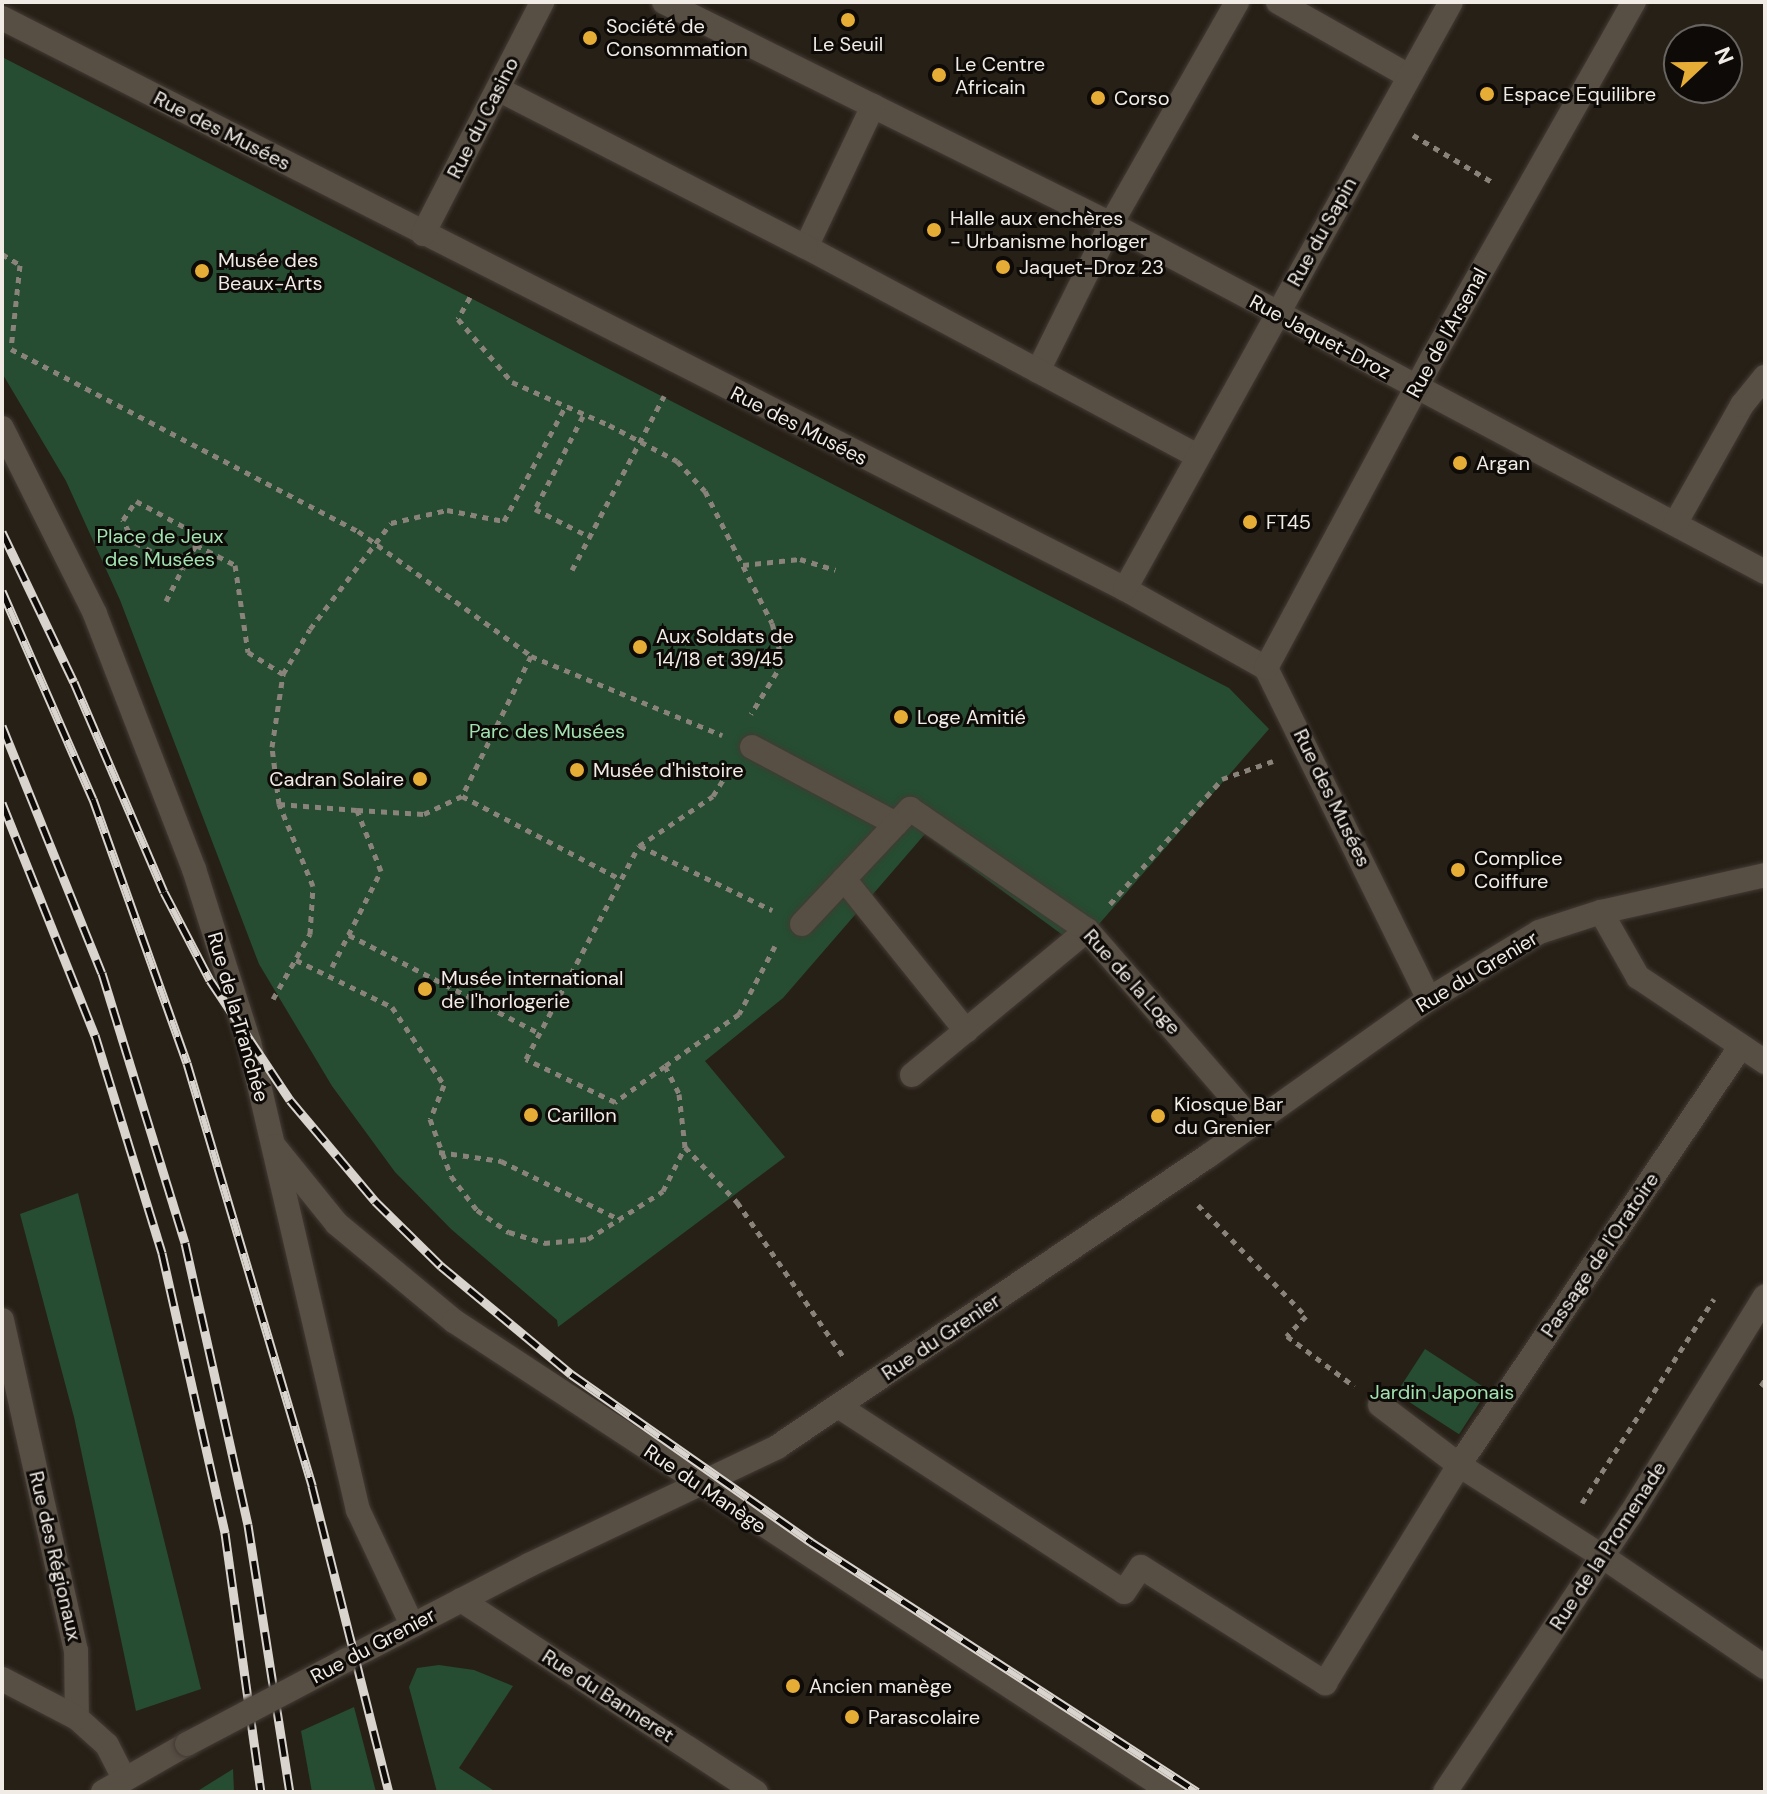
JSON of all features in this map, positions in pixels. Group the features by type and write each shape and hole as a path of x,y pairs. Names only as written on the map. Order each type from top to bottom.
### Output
{"street":[{"name":"Rue du Casino","path":"423,234 542,2"},
{"name":"Rue Jaquet-Droz","path":"664,2 1111,224 1415,389 1765,572"},
{"path":"1038,371 1111,224 1237,2"},
{"path":"1278,2 1409,76"},
{"name":"Rue du Sapin","path":"1125,589 1196,455 1451,2"},
{"name":"Rue de l'Arsenal","path":"1266,668 1415,389 1634,2"},
{"name":"Rue des Musées","path":"2,18 1125,589 1266,668 1429,999"},
{"path":"498,89 806,247 1196,455"},
{"path":"806,247 873,106"},
{"path":"1675,524 1742,405 1765,377"},
{"name":"Rue de la Tranchée","path":"2,428 95,614 155,766 249,1042 289,1231 358,1510 412,1625"},
{"name":"Rue de la Loge","path":"744,744 903,817 1087,930 1255,1123"},
{"path":"802,924 903,817"},
{"name":"Rue du Grenier","path":"103,1792 412,1625 697,1483 777,1447 1255,1123 1429,999 1539,932 1601,912 1765,875"},
{"path":"844,879 966,1031"},
{"path":"1601,912 1638,977 1765,1062"},
{"path":"912,1075 1087,930"},
{"name":"Passage de l'Oratoire","path":"838,1406 1124,1592 1141,1567 1325,1683 1459,1465 1741,1046"},
{"name":"Rue du Manège","path":"273,1144 337,1224 454,1321 1171,1792"},
{"name":"Rue de la Promenade","path":"1445,1792 1602,1556 1765,1296"},
{"name":"Rue des Régionaux","path":"2,1320 76,1650 77,1718"},
{"path":"1373,1400 1459,1465 1602,1556 1765,1667"},
{"name":"Rue du Banneret","path":"461,1600 756,1792"},
{"path":"2,1679 77,1718 107,1745 124,1778"}],"path":[{"path":"1403,129 1495,184"},
{"path":"2,254 20,265 11,349 376,543 531,656 744,744"},
{"path":"470,297 458,319 512,382 609,425 677,461 705,491 772,623 783,662 744,744 713,796 639,846 526,1059 615,1102 739,1014 782,933 802,924"},
{"path":"572,570 664,396"},
{"path":"265,1011 310,934 313,886 279,804 272,747 283,674 310,629 391,523 447,510 504,521 565,407"},
{"path":"583,416 535,509 590,537"},
{"path":"166,601 201,536 136,501 123,520 134,542 183,568"},
{"path":"196,545 235,565 248,652 283,674"},
{"path":"743,565 800,559 835,570"},
{"path":"279,804 424,814 462,796 531,656"},
{"path":"1087,930 1222,779 1281,758"},
{"path":"462,796 620,879"},
{"path":"332,967 381,871 357,810"},
{"path":"639,846 802,924"},
{"path":"349,935 539,1033"},
{"path":"296,960 392,1007 444,1085 430,1119 439,1152 477,1210 509,1232 544,1243 588,1239 663,1191 685,1147 679,1094 665,1066"},
{"path":"685,1147 737,1202 847,1362"},
{"path":"439,1152 501,1161 622,1220"},
{"path":"1198,1205 1306,1316 1287,1336 1373,1400"},
{"path":"1572,1517 1714,1299"},
{"path":"1761,1386 1765,1380"}],"green space":[{"name":"Parc des Musées","path":"2,57 1229,688 1269,729 1079,947 925,834 783,998 705,1061 785,1157 558,1327 557,1320 451,1229 395,1172 332,1086 259,964 120,600 66,481 2,373"},
{"path":"78,1193 201,1689 136,1711 74,1417 20,1214"},
{"name":"Jardin Japonais","path":"1425,1349 1488,1390 1459,1434 1396,1393"},
{"path":"439,1665 474,1670 513,1686 459,1768 496,1792 437,1792 409,1687 417,1668"},
{"path":"354,1707 376,1792 312,1792 301,1731"},
{"path":"233,1769 234,1792 196,1792"}],"railway":[{"path":"2,532 74,682 164,892 210,980 290,1100 375,1201 441,1266 571,1374 811,1542 1197,1792"},
{"path":"2,591 93,799 187,1063 312,1486 389,1792"},
{"path":"2,726 102,973 185,1243 248,1525 290,1792"},
{"path":"2,803 95,1035 162,1253 225,1533 261,1792"}],"place":[{"name":"Le Seuil","path":"848,20"},
{"name":"Société de Consommation","path":"590,38"},
{"name":"Le Centre Africain","path":"939,75"},
{"name":"Espace Equilibre","path":"1487,94"},
{"name":"Corso","path":"1098,98"},
{"name":"Halle aux enchères - Urbanisme horloger","path":"934,230"},
{"name":"Jaquet-Droz 23","path":"1003,267"},
{"name":"Musée des Beaux-Arts","path":"202,271"},
{"name":"Argan","path":"1460,463"},
{"name":"FT45","path":"1250,522"},
{"name":"Aux Soldats de 14/18 et 39/45","path":"640,647"},
{"name":"Loge Amitié","path":"901,717"},
{"name":"Musée d'histoire","path":"577,770"},
{"name":"Cadran Solaire","path":"420,779"},
{"name":"Complice Coiffure","path":"1458,870"},
{"name":"Musée international de l'horlogerie","path":"425,989"},
{"name":"Carillon","path":"531,1115"},
{"name":"Kiosque Bar du Grenier","path":"1158,1116"},
{"name":"Ancien manège","path":"793,1686"},
{"name":"Parascolaire","path":"852,1717"}],"park label":[{"name":"Place de Jeux des Musées","path":"160,548"}]}
